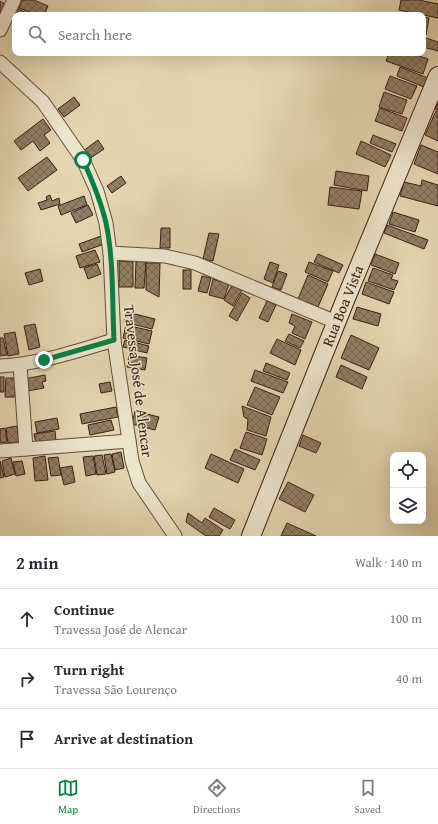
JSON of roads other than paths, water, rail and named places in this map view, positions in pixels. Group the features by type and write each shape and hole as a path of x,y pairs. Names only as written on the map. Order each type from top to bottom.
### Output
{"street":[{"path":"0,30 14,0"},
{"name":"Travessa José de Alencar","path":"0,62 43,102 83,160 96,191 106,222 110,253 114,340 132,461 139,483 175,536"},
{"name":"Rua Boa Vista","path":"251,536 336,322 438,76"},
{"path":"110,253 165,256 195,263 336,322"},
{"path":"0,366 20,365 44,360 114,340"},
{"path":"20,365 26,449"},
{"path":"0,451 129,441"}]}
